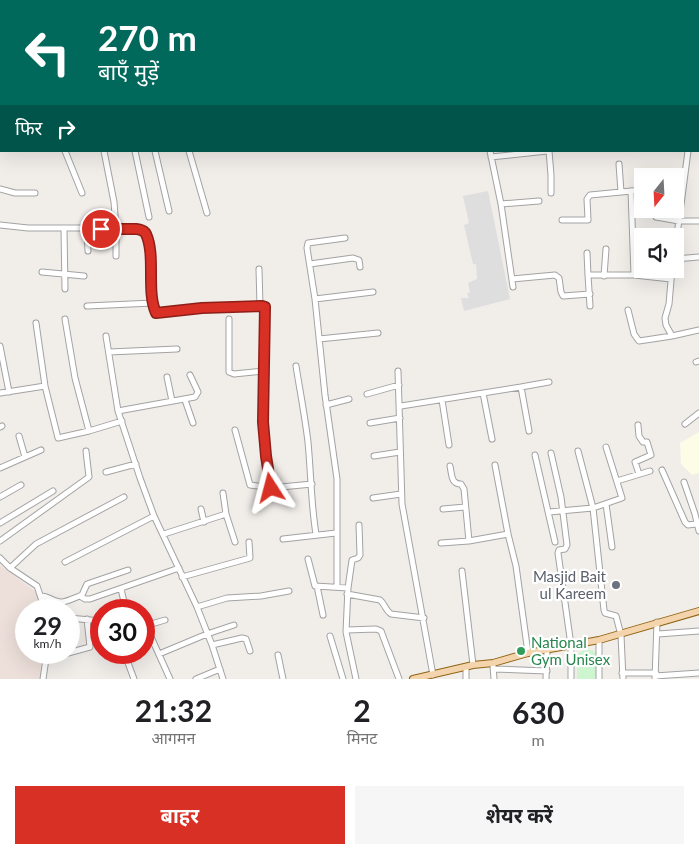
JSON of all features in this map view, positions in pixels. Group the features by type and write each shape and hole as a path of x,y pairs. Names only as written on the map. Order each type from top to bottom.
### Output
{"main road":[{"path":"413,679 470,666 493,666 528,653 622,635 657,622 699,611"}],"street":[{"path":"65,152 82,193"},
{"path":"104,152 114,202 116,256"},
{"path":"136,152 149,217"},
{"path":"156,152 168,211"},
{"path":"189,152 207,213"},
{"path":"513,286 501,204 491,154 529,152"},
{"path":"548,152 551,175 550,193"},
{"path":"679,228 688,152"},
{"path":"619,164 621,192"},
{"path":"0,189 35,193"},
{"path":"588,275 634,275 631,191"},
{"path":"562,220 586,221 588,218 587,199 590,195 634,191"},
{"path":"501,204 538,201"},
{"path":"662,218 680,221 699,221"},
{"path":"0,225 28,228 116,228 142,230 146,233 149,245 152,303 156,313 159,314 202,308 264,306 266,309 263,422 271,488"},
{"path":"64,229 65,289"},
{"path":"87,229 88,251"},
{"path":"337,586 336,479 315,299 307,248 308,243 345,238"},
{"path":"604,276 606,249"},
{"path":"587,253 590,306"},
{"path":"684,258 699,257"},
{"path":"310,264 354,258 358,260 360,267"},
{"path":"259,269 260,306"},
{"path":"42,272 84,276"},
{"path":"512,279 555,275 560,278 563,296 590,294"},
{"path":"662,278 671,279 669,304 665,318 666,325 672,336"},
{"path":"315,299 373,292"},
{"path":"87,306 152,303"},
{"path":"628,310 634,334 639,340 699,330"},
{"path":"229,318 229,372 234,374 264,371"},
{"path":"65,319 75,378 89,431"},
{"path":"36,323 45,386 58,438 122,421"},
{"path":"319,340 378,333"},
{"path":"106,336 118,411 136,464 154,516 197,607 223,679"},
{"path":"0,346 9,392"},
{"path":"109,352 177,349"},
{"path":"296,366 308,440 312,484 311,505 316,534"},
{"path":"398,371 401,406 401,494 433,675"},
{"path":"118,411 185,400 198,395 190,375"},
{"path":"167,377 172,401"},
{"path":"401,406 549,382"},
{"path":"367,394 399,385"},
{"path":"0,393 45,386"},
{"path":"521,387 529,431"},
{"path":"483,393 492,439"},
{"path":"326,405 349,399"},
{"path":"185,400 193,423"},
{"path":"442,400 449,445"},
{"path":"685,424 699,413"},
{"path":"370,423 400,418"},
{"path":"638,425 639,436 643,442 647,442 651,455 635,462 639,474"},
{"path":"235,430 248,483 253,486 271,488 312,484"},
{"path":"19,436 25,457"},
{"path":"549,512 593,508 622,498 606,447"},
{"path":"0,468 42,450"},
{"path":"0,541 89,477 86,451"},
{"path":"578,451 593,508 604,610 605,613 616,616 622,635 623,676 699,673"},
{"path":"374,456 400,452"},
{"path":"551,453 564,512 568,545 565,549 559,550 558,553 571,645 571,679"},
{"path":"535,455 555,542"},
{"path":"106,472 136,464"},
{"path":"495,465 516,566 528,653"},
{"path":"450,466 453,481 462,486 469,541"},
{"path":"618,481 650,470"},
{"path":"662,470 685,522 688,525 696,524"},
{"path":"684,482 699,531"},
{"path":"0,497 21,485"},
{"path":"0,523 53,491"},
{"path":"223,493 226,514 234,542"},
{"path":"373,498 401,494"},
{"path":"10,568 36,544 124,497"},
{"path":"606,504 612,547"},
{"path":"442,509 465,506"},
{"path":"201,509 204,522"},
{"path":"164,534 226,514"},
{"path":"65,562 154,516"},
{"path":"356,679 346,630 347,594 352,560 360,556 359,525"},
{"path":"283,539 336,533"},
{"path":"441,543 469,541 508,534"},
{"path":"182,577 250,558 249,542"},
{"path":"0,558 10,568 37,586 42,599"},
{"path":"308,559 314,584 317,586 322,614"},
{"path":"80,596 85,600 90,599 178,568"},
{"path":"41,596 61,602 80,596 87,584 128,570"},
{"path":"462,571 470,666 466,679"},
{"path":"317,586 348,588"},
{"path":"120,589 123,599"},
{"path":"197,607 228,598 261,596 289,591"},
{"path":"347,594 380,600 391,614 424,618"},
{"path":"80,619 90,619"},
{"path":"80,650 90,647 87,619"},
{"path":"155,623 165,620"},
{"path":"655,676 657,622"},
{"path":"159,654 234,624"},
{"path":"346,630 376,629 380,631 399,679"},
{"path":"658,634 699,631"},
{"path":"330,636 342,679"},
{"path":"212,645 242,638 246,640 250,651"},
{"path":"599,640 599,679"},
{"path":"155,647 167,678"},
{"path":"546,679 547,650"},
{"path":"278,656 283,679"},
{"path":"43,679 45,664"},
{"path":"128,664 134,679"},
{"path":"494,679 493,666 546,671"},
{"path":"196,679 220,669"}],"shaded area":[{"path":"488,191 510,299 464,311 461,298 469,298 467,294 470,292 468,283 477,279 476,264 473,264 464,225 469,223 463,196"},
{"path":"699,432 699,473 692,475 681,464 680,443"},
{"path":"0,565 35,591 39,599 15,599 15,664 41,664 40,679 0,679"}],"green space":[{"path":"583,650 592,650 597,654 596,679 577,679 577,655"}],"place":[{"name":"Masjid Bait ul Kareem","path":"616,585"},
{"name":"National Gym Unisex","path":"521,651"}],"route":[{"path":"101,229 137,229 146,233 149,245 152,303 156,313 202,308 265,307 263,422 271,488"}]}
